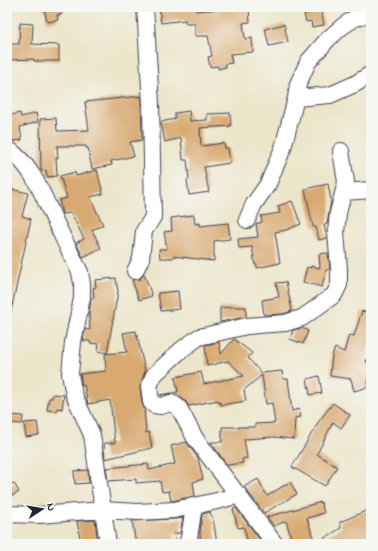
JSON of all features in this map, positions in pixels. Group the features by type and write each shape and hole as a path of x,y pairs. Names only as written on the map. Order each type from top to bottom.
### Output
{"street":[{"path":"135,271 141,258 144,231 153,217 150,104 145,7"},
{"path":"247,220 254,204 268,184 283,148 296,98 298,84 308,62 328,38 343,26 355,18 371,13"},
{"path":"296,98 330,95 371,74"},
{"path":"7,148 25,163 37,182 80,272 82,298 73,342 70,374 74,395 92,435 108,544"},
{"path":"275,544 195,438 179,408 174,404 161,406 154,405 151,402 149,386 154,375 181,350 199,337 247,326 285,323 302,318 334,295 339,285 336,232 338,213 346,182 341,151"},
{"path":"344,192 371,190"},
{"path":"7,514 40,515 102,510 122,512 156,511 194,506 239,495"},
{"path":"187,544 194,506"}],"building":[{"path":"44,7 61,7 62,14 57,15 58,20 47,22"},
{"path":"159,7 196,7 196,11 224,9 224,7 249,7 250,22 243,23 245,39 252,38 253,52 230,54 232,63 225,64 226,67 218,69 218,66 210,67 208,57 212,56 208,36 195,36 195,24 186,24 185,20 161,23"},
{"path":"321,10 324,25 312,27 311,21 306,22 304,14"},
{"path":"20,23 33,24 32,44 59,45 59,61 34,61 34,59 8,60 7,44 19,44"},
{"path":"284,24 288,42 269,46 265,29"},
{"path":"141,96 142,140 130,142 134,156 111,161 112,165 92,169 88,148 86,148 86,146 57,146 57,176 47,177 46,170 41,171 40,119 56,118 57,131 89,130 85,102"},
{"path":"189,111 190,121 207,120 207,114 230,113 231,126 200,128 201,146 224,143 225,148 228,148 230,163 204,167 209,192 189,195 187,160 183,160 181,138 165,142 161,122 175,119 175,113"},
{"path":"20,113 21,117 36,113 38,122 20,127 22,140 14,141 7,139 7,116"},
{"path":"97,170 103,194 90,197 103,225 92,230 101,248 83,257 76,243 84,239 71,213 62,214 59,200 67,198 60,176 75,172 76,176"},
{"path":"328,184 331,201 327,224 324,225 327,238 319,240 316,227 313,227 305,189"},
{"path":"7,188 28,193 22,216 31,219 11,311 7,311"},
{"path":"292,201 301,224 286,230 275,232 280,263 257,268 257,265 255,265 252,247 239,248 238,239 258,237 256,224 262,222 261,216 280,213 278,206"},
{"path":"194,215 195,224 200,223 200,226 228,223 230,239 214,241 214,261 173,256 173,258 160,258 159,249 167,249 164,232 172,231 171,218"},
{"path":"328,253 330,269 326,270 322,287 303,282 307,267 311,268 311,266 320,268 319,254"},
{"path":"144,274 152,296 139,300 132,280 140,279"},
{"path":"116,278 118,292 107,353 98,351 99,344 90,343 90,341 83,341 85,329 90,330 89,312 91,298 94,298 93,288 96,287 95,280"},
{"path":"286,282 292,311 283,314 264,315 262,300 279,297 276,283"},
{"path":"178,291 180,309 161,311 158,293"},
{"path":"246,307 246,317 220,322 220,308"},
{"path":"362,311 371,314 369,332 371,332 371,339 366,362 371,364 368,382 369,387 354,391 351,379 330,376 332,355 335,348 344,352 349,335 354,336"},
{"path":"302,328 308,331 303,344 290,339 293,330"},
{"path":"136,331 145,371 140,387 144,408 146,433 149,432 152,448 105,459 104,443 115,443 110,400 88,404 80,374 106,371 105,354 127,352 123,333"},
{"path":"234,339 252,353 248,358 261,373 282,371 283,379 288,379 292,411 299,409 301,417 295,418 294,439 274,437 244,439 247,458 242,459 243,463 227,465 211,443 222,442 222,427 255,427 255,424 275,423 272,403 266,404 262,375 244,390 246,401 221,405 218,400 189,406 177,395 160,395 178,392 175,377 201,372 204,384 244,376 228,361 207,366 205,345 219,342 221,354"},
{"path":"319,376 322,393 310,395 307,379"},
{"path":"53,394 64,395 62,409 57,408 57,411 47,410 49,398 52,398"},
{"path":"333,403 350,415 341,428 333,422 317,454 337,467 325,486 292,467 319,421"},
{"path":"11,415 23,416 22,424 10,423"},
{"path":"37,422 39,435 26,437 24,423"},
{"path":"186,442 198,458 203,479 193,482 195,496 171,501 169,491 162,492 160,481 136,483 136,479 108,481 106,468 148,464 149,470 175,464 171,446"},
{"path":"88,470 89,483 75,484 74,471"},
{"path":"258,479 267,496 290,482 297,494 264,513 244,487"},
{"path":"14,483 19,492 7,498 7,486"},
{"path":"321,502 324,513 307,518 315,544 293,544 286,521 274,526 267,517"},
{"path":"236,508 263,544 248,544 244,527 238,528 233,509"},
{"path":"368,510 371,518 371,544 315,544 341,528 340,522"},
{"path":"210,512 214,524 217,544 201,544 200,532 202,514"},
{"path":"183,518 180,533 174,534 176,544 136,544 132,521"},
{"path":"95,520 98,543 81,544 77,521"}]}
